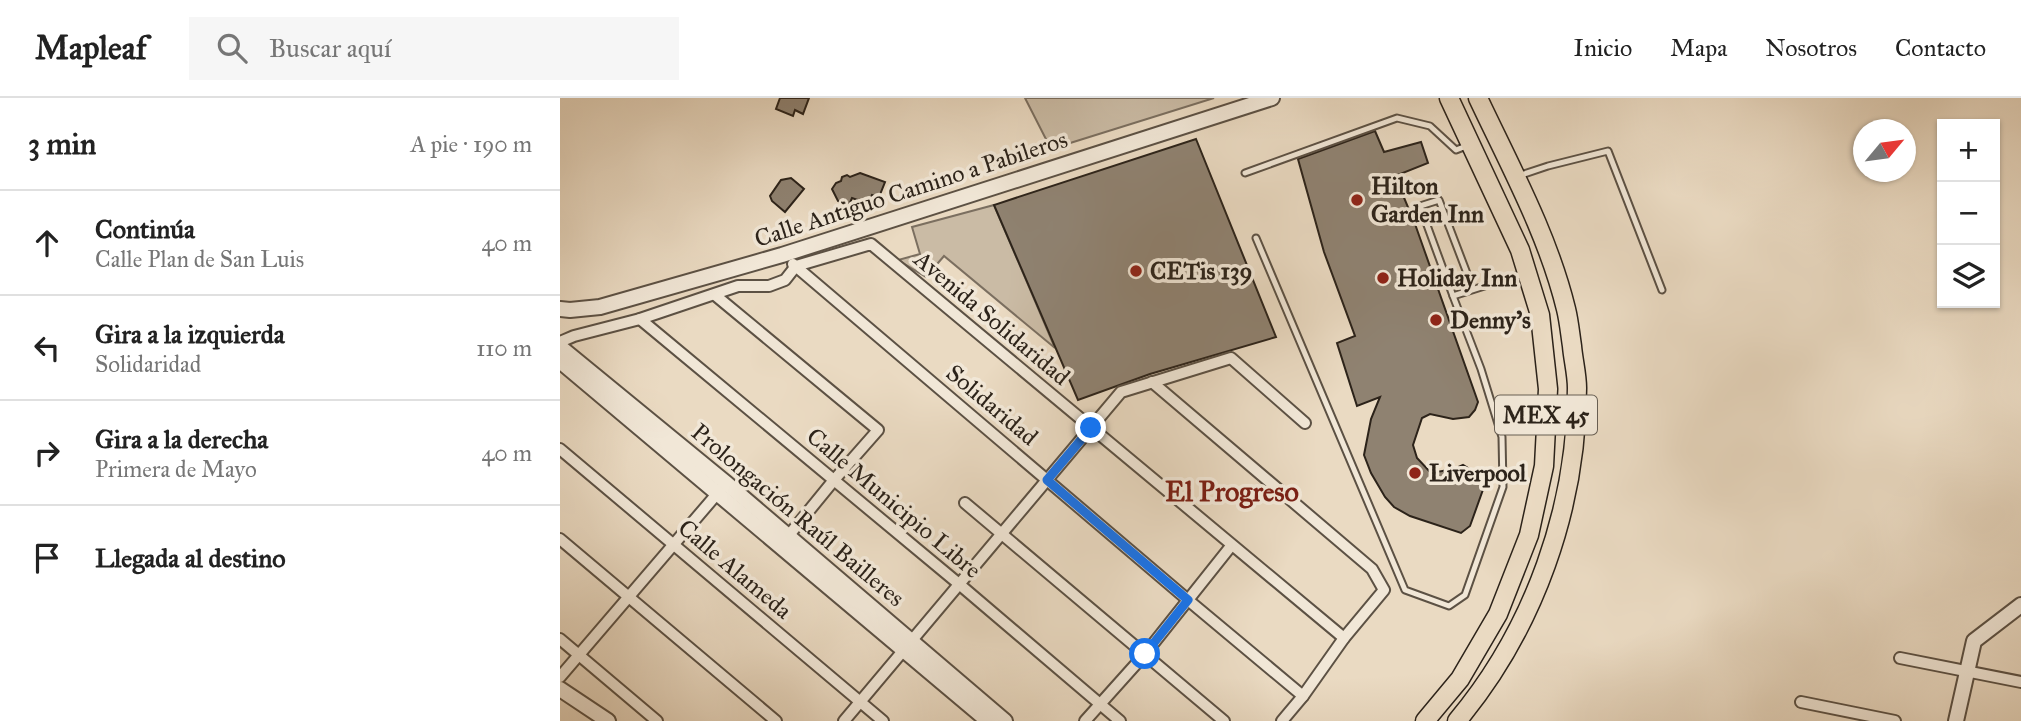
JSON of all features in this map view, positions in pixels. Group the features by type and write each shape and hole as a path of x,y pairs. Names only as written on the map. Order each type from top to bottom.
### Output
{"highway":[{"name":"MEX 45","path":"1425,721 1460,679 1498,614 1529,535 1544,466 1548,389 1540,315 1520,250 1449,98"},
{"name":"MEX 45","path":"1457,721 1482,692 1522,623 1555,539 1572,468 1577,386 1566,309 1543,238 1478,98"}],"street":[{"name":"Calle Antiguo Camino a Pabileros","path":"560,309 600,307 789,261 1272,98"},
{"name":"Avenida Solidaridad","path":"789,261 871,244 1344,638"},
{"path":"560,344 574,336 640,319 738,286 769,286 785,280 789,261"},
{"name":"Solidaridad","path":"789,261 1303,696"},
{"path":"715,295 878,430 785,541"},
{"name":"Calle Municipio Libre","path":"640,319 1120,721"},
{"name":"Prolongación Raúl Bailleres","path":"560,344 785,541 1005,721"},
{"path":"844,721 1121,392 1231,358 1306,423"},
{"name":"Prolongación Raúl Bailleres","path":"560,361 722,487"},
{"path":"1152,382 1371,569 1384,590 1282,721"},
{"name":"Calle Alameda","path":"560,449 883,721"},
{"path":"560,677 722,487"},
{"path":"965,503 1224,721"},
{"path":"560,539 776,721"},
{"path":"1085,721 1145,654 1231,546"},
{"path":"1956,721 1974,641 2021,605"},
{"path":"560,639 657,721"},
{"name":"Prolongación Raúl Bailleres","path":"908,644 988,721"},
{"path":"1900,658 2021,682"},
{"path":"566,693 598,721"},
{"path":"566,693 608,721"},
{"path":"1801,702 1895,721"}],"lane":[{"path":"1245,173 1397,118 1430,126 1456,150 1471,144"},
{"path":"1515,177 1608,151 1662,290"},
{"path":"1256,238 1405,590 1449,606 1465,595 1503,487 1502,437 1481,369 1420,206 1439,200 1474,289"},
{"path":"1454,296 1527,272"}],"shaded area":[{"path":"1025,98 1214,98 1051,149"},
{"path":"994,205 1055,348 944,256 926,277 898,260 920,254 912,227"}],"building":[{"path":"780,98 809,98 803,114 795,110 793,116 776,109"},
{"path":"1375,131 1384,152 1421,142 1428,163 1395,176 1415,224 1478,402 1469,417 1453,419 1430,414 1422,418 1413,445 1417,458 1431,473 1463,465 1476,473 1485,484 1470,526 1461,533 1410,516 1394,507 1385,497 1364,455 1371,419 1380,397 1357,406 1337,343 1355,336 1324,252 1298,159"},
{"name":"CETis 139","path":"1196,139 1276,337 1150,374 1078,400 994,205"},
{"path":"860,173 885,182 879,197 872,195 869,204 852,198 849,205 838,201 832,189 836,183 841,181 842,177"},
{"path":"791,178 804,189 785,212 770,196 781,180"}],"place":[{"name":"Hilton Garden Inn","path":"1357,200"},
{"name":"CETis 139","path":"1136,271"},
{"name":"Holiday Inn","path":"1383,278"},
{"name":"Denny's","path":"1436,320"},
{"name":"Liverpool","path":"1415,473"}],"district":[{"name":"El Progreso","path":"1232,491"}],"route":[{"path":"1091,428 1047,480 1188,600 1145,654"}]}
